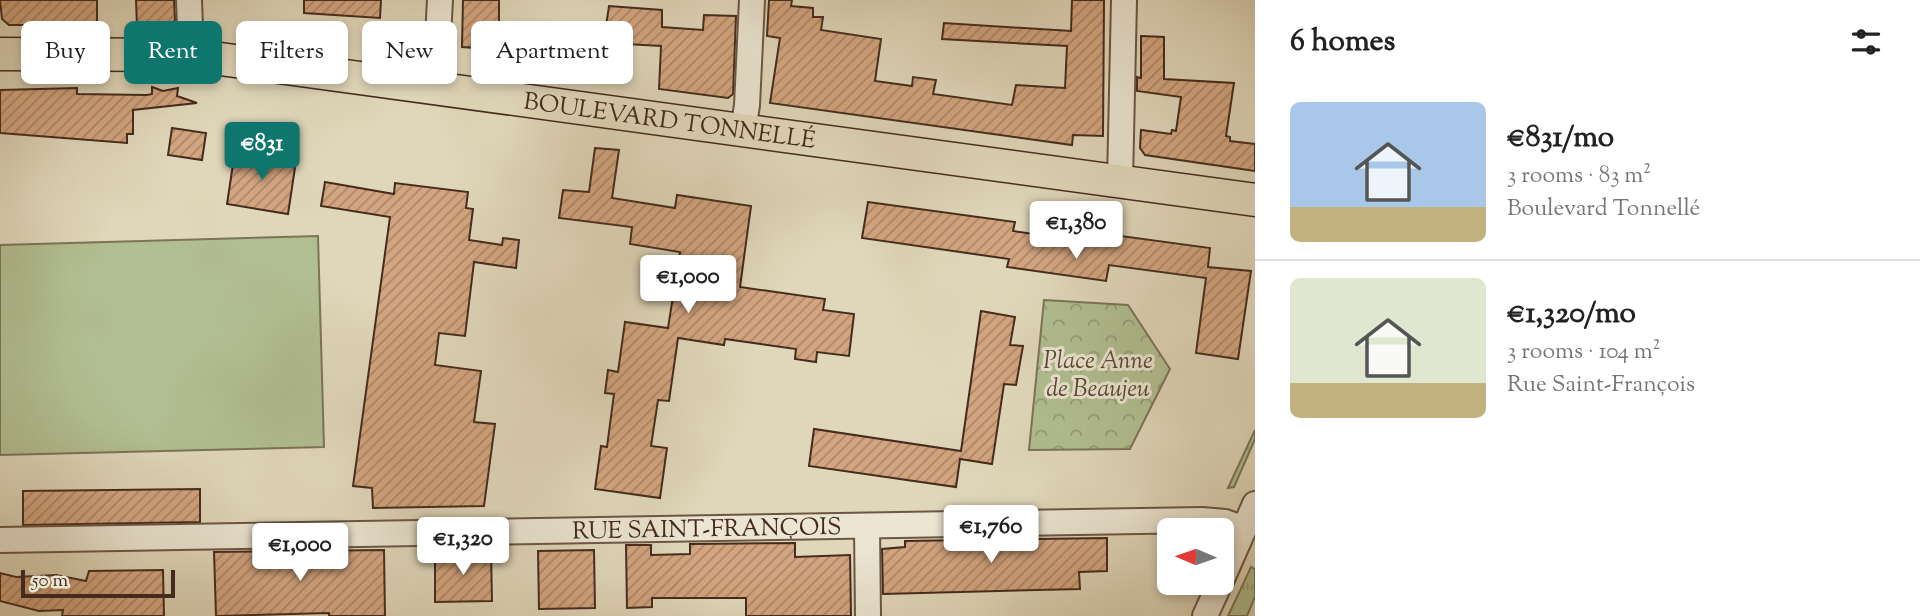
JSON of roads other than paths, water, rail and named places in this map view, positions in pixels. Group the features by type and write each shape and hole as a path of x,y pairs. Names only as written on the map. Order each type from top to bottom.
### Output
{"main road":[{"name":"BOULEVARD TONNELLÉ","path":"0,54 124,55"},
{"name":"BOULEVARD TONNELLÉ","path":"222,59 1255,200"}],"street":[{"path":"189,0 190,21"},
{"path":"435,89 440,0"},
{"path":"743,131 747,105 752,0"},
{"path":"1120,181 1124,0"},
{"path":"1234,552 1255,504"},
{"name":"RUE SAINT-FRANÇOIS","path":"0,540 1202,520 1225,522 1244,529"},
{"path":"867,527 868,616"},
{"path":"1205,616 1215,595"}],"park label":[{"name":"Place Anne de Beaujeu","path":"1098,374"}]}
